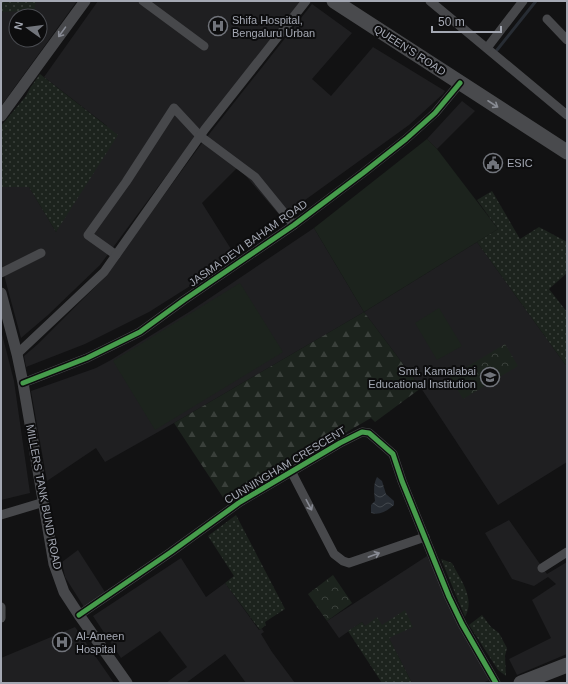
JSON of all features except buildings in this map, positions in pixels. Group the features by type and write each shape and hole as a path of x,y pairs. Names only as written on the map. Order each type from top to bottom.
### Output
{"main road":[{"name":"QUEEN'S ROAD","path":"334,1 567,152"},
{"path":"521,683 538,680 567,665"}],"street":[{"path":"1,116 85,1"},
{"path":"143,1 204,46"},
{"path":"17,354 104,272 200,136 306,1"},
{"path":"487,48 523,1"},
{"path":"435,2 567,116"},
{"path":"547,19 567,40"},
{"name":"JASMA DEVI BAHAM ROAD","path":"23,383 87,358 140,332 294,225 363,174 435,113 460,83"},
{"path":"116,255 88,235 126,182 174,108 200,136 255,177 294,225"},
{"path":"1,273 41,253"},
{"name":"MILLERS TANK BUND ROAD","path":"1,292 4,318 17,354 23,383 54,564 64,592 127,683"},
{"name":"CUNNINGHAM CRESCENT","path":"79,615 240,502 340,443 362,432 369,433 393,454 402,481 462,624 496,683"},
{"path":"291,471 334,554 343,561 349,563 425,536"},
{"path":"1,515 44,502"},
{"path":"542,568 567,552"},
{"path":"1,607 1,618"}],"shaded area":[{"path":"1,1 77,1 48,41 48,8 8,8 8,48 43,48 1,106"},
{"path":"98,1 297,1 301,3 198,133 100,265 48,315 21,338 1,264 1,187 29,187 56,232 107,126 44,77"},
{"path":"312,4 352,33 312,79 331,96 373,47 445,91 443,94 409,125 282,218 238,167 202,203 236,257 149,312 85,344 26,367 24,356 102,280 199,147"},
{"path":"462,101 475,111 437,149 427,139"},
{"path":"314,228 364,312 105,462 96,448 47,481 31,391 96,368 111,360 189,312"},
{"name":"Smt. Kamalabai Educational Institution","path":"477,242 567,367 567,462 498,505 421,388 364,312"},
{"path":"1,330 14,381 30,493 1,500"},
{"path":"509,520 547,574 567,562 567,654 517,675 509,659 551,638 532,600 556,584 548,577 534,586 512,579 485,533"},
{"path":"78,550 105,592 84,607 65,577 62,562"},
{"path":"427,556 489,680 483,683 412,683 382,625 365,626 362,622 339,638 327,621"},
{"path":"181,558 206,597 225,583 259,630 262,629 264,632 261,634 272,652 295,683 246,683 225,654 186,683 166,683 187,667 160,631 121,658 93,616"},
{"name":"Al-Ameen Hospital","path":"75,627 114,683 1,683 1,658"}],"green space":[{"path":"1,1 36,1 35,8 8,8 8,12 1,12"},
{"path":"40,74 118,135 56,232 29,187 1,187 1,126 26,96"},
{"path":"427,139 437,149 498,229 364,312 314,228"},
{"path":"492,191 520,239 539,227 567,242 567,273 549,289 567,312 567,367 477,242 498,229 477,200"},
{"path":"240,283 283,352 155,430 113,361"},
{"path":"439,308 462,346 437,360 415,323"},
{"path":"364,312 421,388 375,422 371,418 226,502 174,423"},
{"path":"505,344 518,366 463,399 450,377"},
{"path":"236,515 285,609 265,622 266,625 260,630 225,583 234,576 208,536"},
{"path":"441,559 452,563 466,589 469,603 465,617"},
{"path":"333,575 352,603 327,621 308,594"},
{"path":"405,610 413,627 389,638 412,683 382,683 348,631 362,622 365,626 377,617 382,625"},
{"path":"482,615 491,627 499,633 507,648 505,656 506,676 498,670 469,625"}],"water":[{"path":"377,477 382,481 386,494 394,501 394,505 384,512 374,514 371,513 371,505 375,501 374,486"}],"waterway":[{"path":"497,50 536,1"}],"cycle path":[{"path":"23,383 87,358 140,332 294,225 363,173 406,139 435,113 460,83"},
{"path":"79,615 171,552 240,502 340,443 362,432 369,433 393,454 402,481 449,597 462,624 496,683"}],"place":[{"name":"Shifa Hospital, Bengaluru Urban","path":"218,26"},
{"name":"ESIC","path":"493,163"},
{"name":"Smt. Kamalabai Educational Institution","path":"490,377"},
{"name":"Al-Ameen Hospital","path":"62,642"}]}
